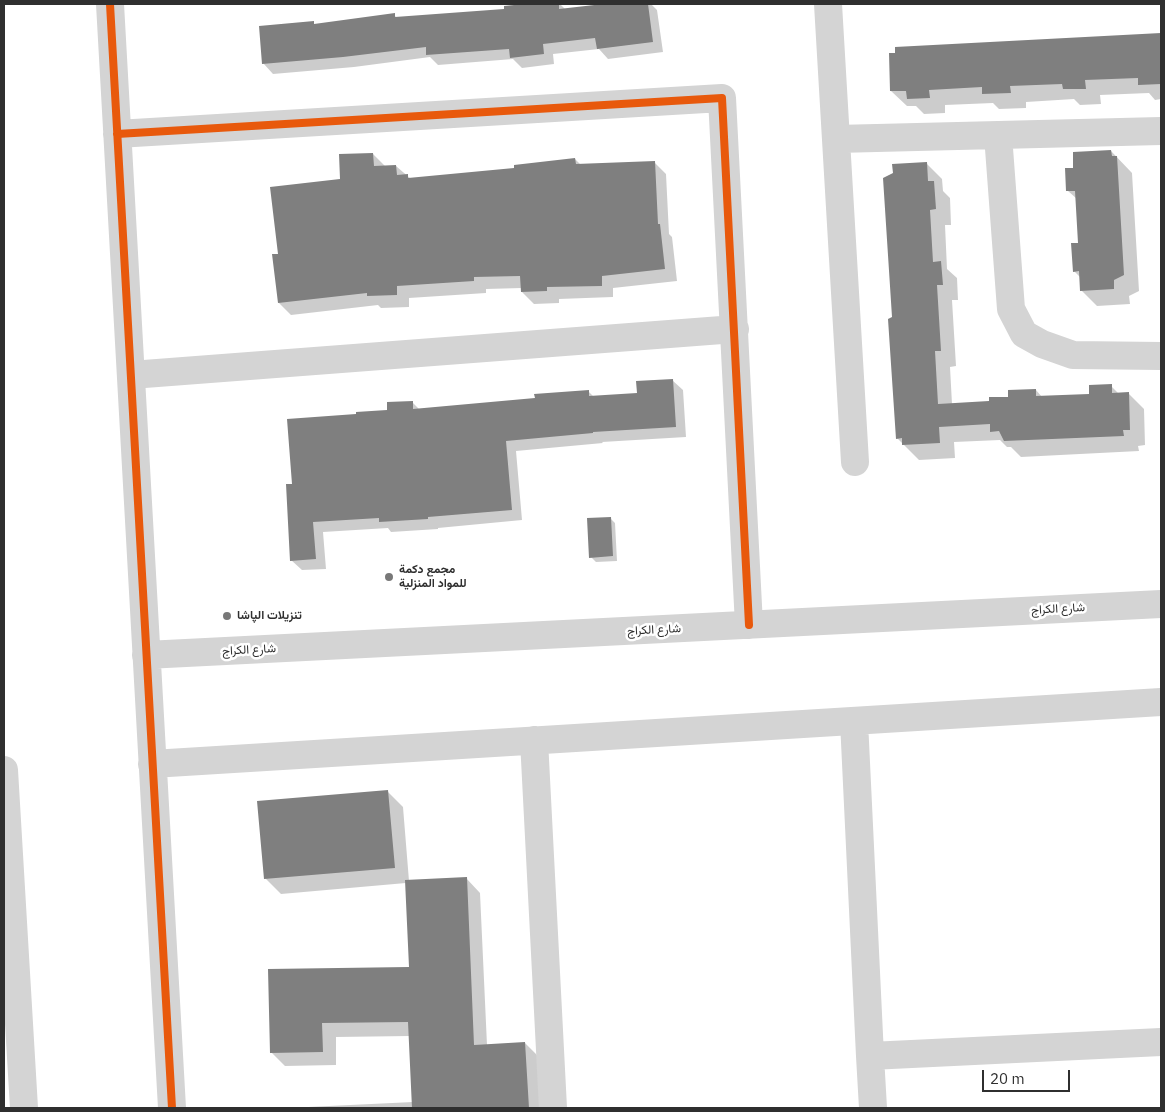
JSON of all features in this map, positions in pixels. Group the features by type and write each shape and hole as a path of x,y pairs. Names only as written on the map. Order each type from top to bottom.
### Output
{"street":[{"path":"110,4 172,1108"},
{"path":"828,4 855,462"},
{"path":"117,134 722,98 749,625"},
{"path":"836,139 1161,131"},
{"path":"998,135 1012,309 1024,334 1042,344 1073,355 1161,356"},
{"path":"131,375 734,329"},
{"name":"شارع الكراج","path":"146,655 1161,604"},
{"path":"152,764 1161,702"},
{"path":"854,721 873,1108"},
{"path":"534,740 553,1108"},
{"path":"4,770 24,1108"},
{"path":"870,1056 1161,1042"}],"building":[{"path":"559,4 559,9 603,4 648,4 653,42 597,49 595,38 543,44 544,54 510,58 509,49 426,55 426,47 262,64 259,26 314,21 314,24 395,13 395,17 504,9 504,6"},
{"path":"1161,33 1161,84 1138,85 1138,78 1085,80 1086,89 1063,89 1062,84 1010,86 1011,93 982,94 982,87 929,90 930,98 907,99 906,91 890,91 889,53 895,53 895,47"},
{"path":"1111,150 1112,156 1117,156 1124,275 1114,280 1114,289 1080,291 1079,271 1073,272 1071,243 1078,243 1075,191 1066,191 1065,168 1073,168 1073,152"},
{"path":"373,153 374,166 396,165 397,175 408,174 408,178 514,168 514,165 575,158 576,164 655,161 658,224 660,224 665,269 602,276 602,286 547,287 547,291 521,292 520,276 474,277 474,281 397,286 397,295 367,296 367,293 278,303 272,254 278,254 270,187 340,179 339,154"},
{"path":"927,162 928,181 934,181 936,209 930,210 933,262 941,261 943,285 937,285 941,351 935,351 938,404 989,401 989,397 1008,397 1008,390 1036,389 1036,396 1089,394 1089,385 1112,384 1112,393 1129,392 1130,430 1123,430 1124,436 1004,441 999,431 990,432 990,424 939,427 940,443 902,445 902,438 896,439 888,319 892,317 883,178 893,173 892,164"},
{"path":"673,379 676,427 593,432 506,441 512,510 379,522 379,518 313,522 316,559 290,561 286,484 292,484 287,419 387,410 387,402 413,401 413,409 535,398 534,394 589,390 589,396 637,393 636,381"},
{"path":"611,517 613,556 589,558 587,518"},
{"path":"388,790 395,868 264,879 257,801"},
{"path":"467,877 474,1045 525,1042 529,1108 412,1108 408,1022 322,1023 323,1052 270,1053 268,969 409,967 405,880"}],"cycle path":[{"path":"110,4 172,1108"},
{"path":"117,134 722,98 749,625"}],"place":[{"name":"مجمع دكمة للمواد المنزلية","path":"389,577"},
{"name":"تنزيلات الپاشا","path":"227,616"}]}
